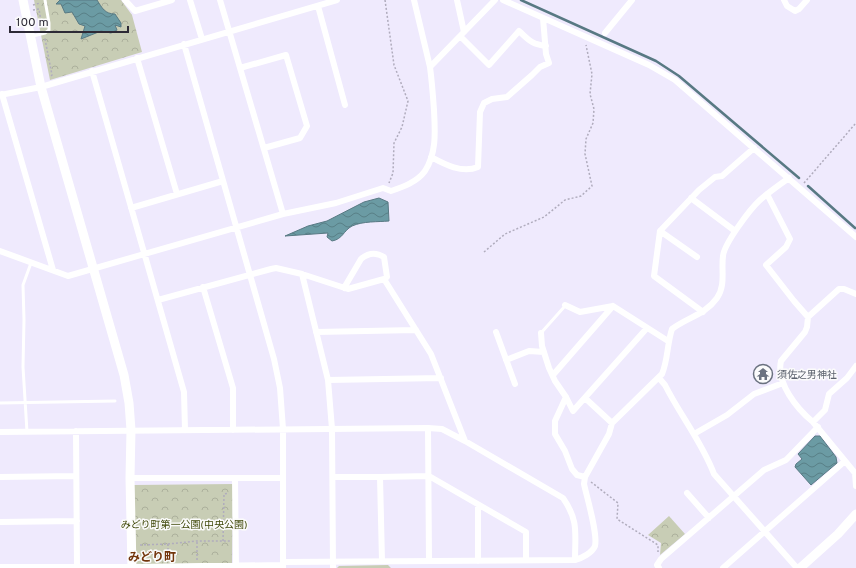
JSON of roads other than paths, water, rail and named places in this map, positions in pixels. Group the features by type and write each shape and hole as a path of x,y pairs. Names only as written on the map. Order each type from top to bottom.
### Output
{"street":[{"path":"23,0 41,87 124,375 129,402 131,430 130,478 132,567"},
{"path":"125,0 135,11 172,0"},
{"path":"190,0 202,39"},
{"path":"220,0 283,214"},
{"path":"53,270 1,94 41,87 337,0"},
{"path":"0,251 68,276 283,214 336,203 383,188 391,191 411,183 424,172 431,157 436,132 433,84 414,0"},
{"path":"457,0 462,34 489,65 519,31 531,43 546,46"},
{"path":"430,67 495,0"},
{"path":"503,0 649,65 675,80 856,237"},
{"path":"605,33 632,0"},
{"path":"784,0 787,6 795,11 799,9 807,0"},
{"path":"318,6 345,105"},
{"path":"431,157 449,166 472,169 478,168 479,132 482,108 488,100 507,97 540,67 549,62 544,18"},
{"path":"184,44 279,379 282,429 283,565"},
{"path":"240,68 286,55 307,126 300,138 264,148"},
{"path":"137,58 177,194"},
{"path":"92,71 184,392 185,430"},
{"path":"703,312 654,276 660,231 699,190 715,177 722,176 754,148"},
{"path":"0,567 333,565 382,561 394,565 429,561 575,560 589,553 594,547 596,541 596,535 584,484 585,477 609,434 612,423 659,378 666,366 668,341 672,329 703,312 721,291 724,268 723,256 727,242 758,201 789,178"},
{"path":"131,208 223,181"},
{"path":"767,194 790,239 786,247 766,265 808,317"},
{"path":"691,198 735,231"},
{"path":"660,231 697,257"},
{"path":"158,300 276,268 302,274 344,288 348,289 387,277 384,257 377,253 365,255 361,259 344,288"},
{"path":"302,274 328,380 332,429 333,565"},
{"path":"384,279 432,354 465,441"},
{"path":"203,287 233,388 233,430"},
{"path":"856,294 844,289 838,289 808,317 805,332 781,361 780,375 791,396 806,416 816,425 855,473 856,486"},
{"path":"565,305 580,312 613,306 668,341"},
{"path":"553,375 613,306"},
{"path":"541,333 544,352 553,375 573,412 647,328"},
{"path":"316,332 416,330"},
{"path":"496,332 515,384"},
{"path":"506,360 529,351 544,352"},
{"path":"659,568 658,565 661,559 764,470 786,460 816,425 825,410 829,394 847,378 856,366"},
{"path":"328,380 441,378"},
{"path":"659,378 665,384 708,458 714,474 798,568 838,534 856,514"},
{"path":"694,434 728,415 754,394 783,383"},
{"path":"566,397 555,421 555,434 565,451 572,469 577,475 585,477"},
{"path":"585,398 612,423"},
{"path":"428,428 429,561"},
{"path":"0,432 442,429 563,498 569,507 575,524 575,560"},
{"path":"76,431 77,567"},
{"path":"723,568 845,461"},
{"path":"0,477 76,476"},
{"path":"333,476 429,476 526,532 526,560"},
{"path":"380,477 382,561"},
{"path":"130,478 283,478"},
{"path":"234,478 236,566"},
{"path":"687,493 709,518"},
{"path":"478,505 478,561"},
{"path":"0,522 77,521"}],"lane":[{"path":"31,37 44,34 49,30 45,1"},
{"path":"27,432 23,367 23,284 31,263"},
{"path":"541,333 565,305"},
{"path":"0,403 115,402"}],"water":[{"path":"60,0 97,0 106,12 115,14 121,23 121,27 115,25 117,30 111,33 101,31 81,39 85,26 79,24 72,12 65,13 61,4 56,4"},
{"path":"379,198 388,202 389,221 356,224 349,228 341,237 332,241 327,237 328,233 285,236 308,226 327,221 364,202"},
{"path":"815,436 820,436 836,457 837,463 811,485 795,467 796,464 802,459 798,454"}],"waterway":[{"path":"521,0 656,61 679,76 799,178"},
{"path":"808,186 856,228"}],"place":[{"name":"須佐之男神社","path":"763,374"}],"district":[{"name":"みどり町","path":"152,557"}],"park label":[{"name":"みどり町第一公園(中央公園)","path":"184,524"}]}
